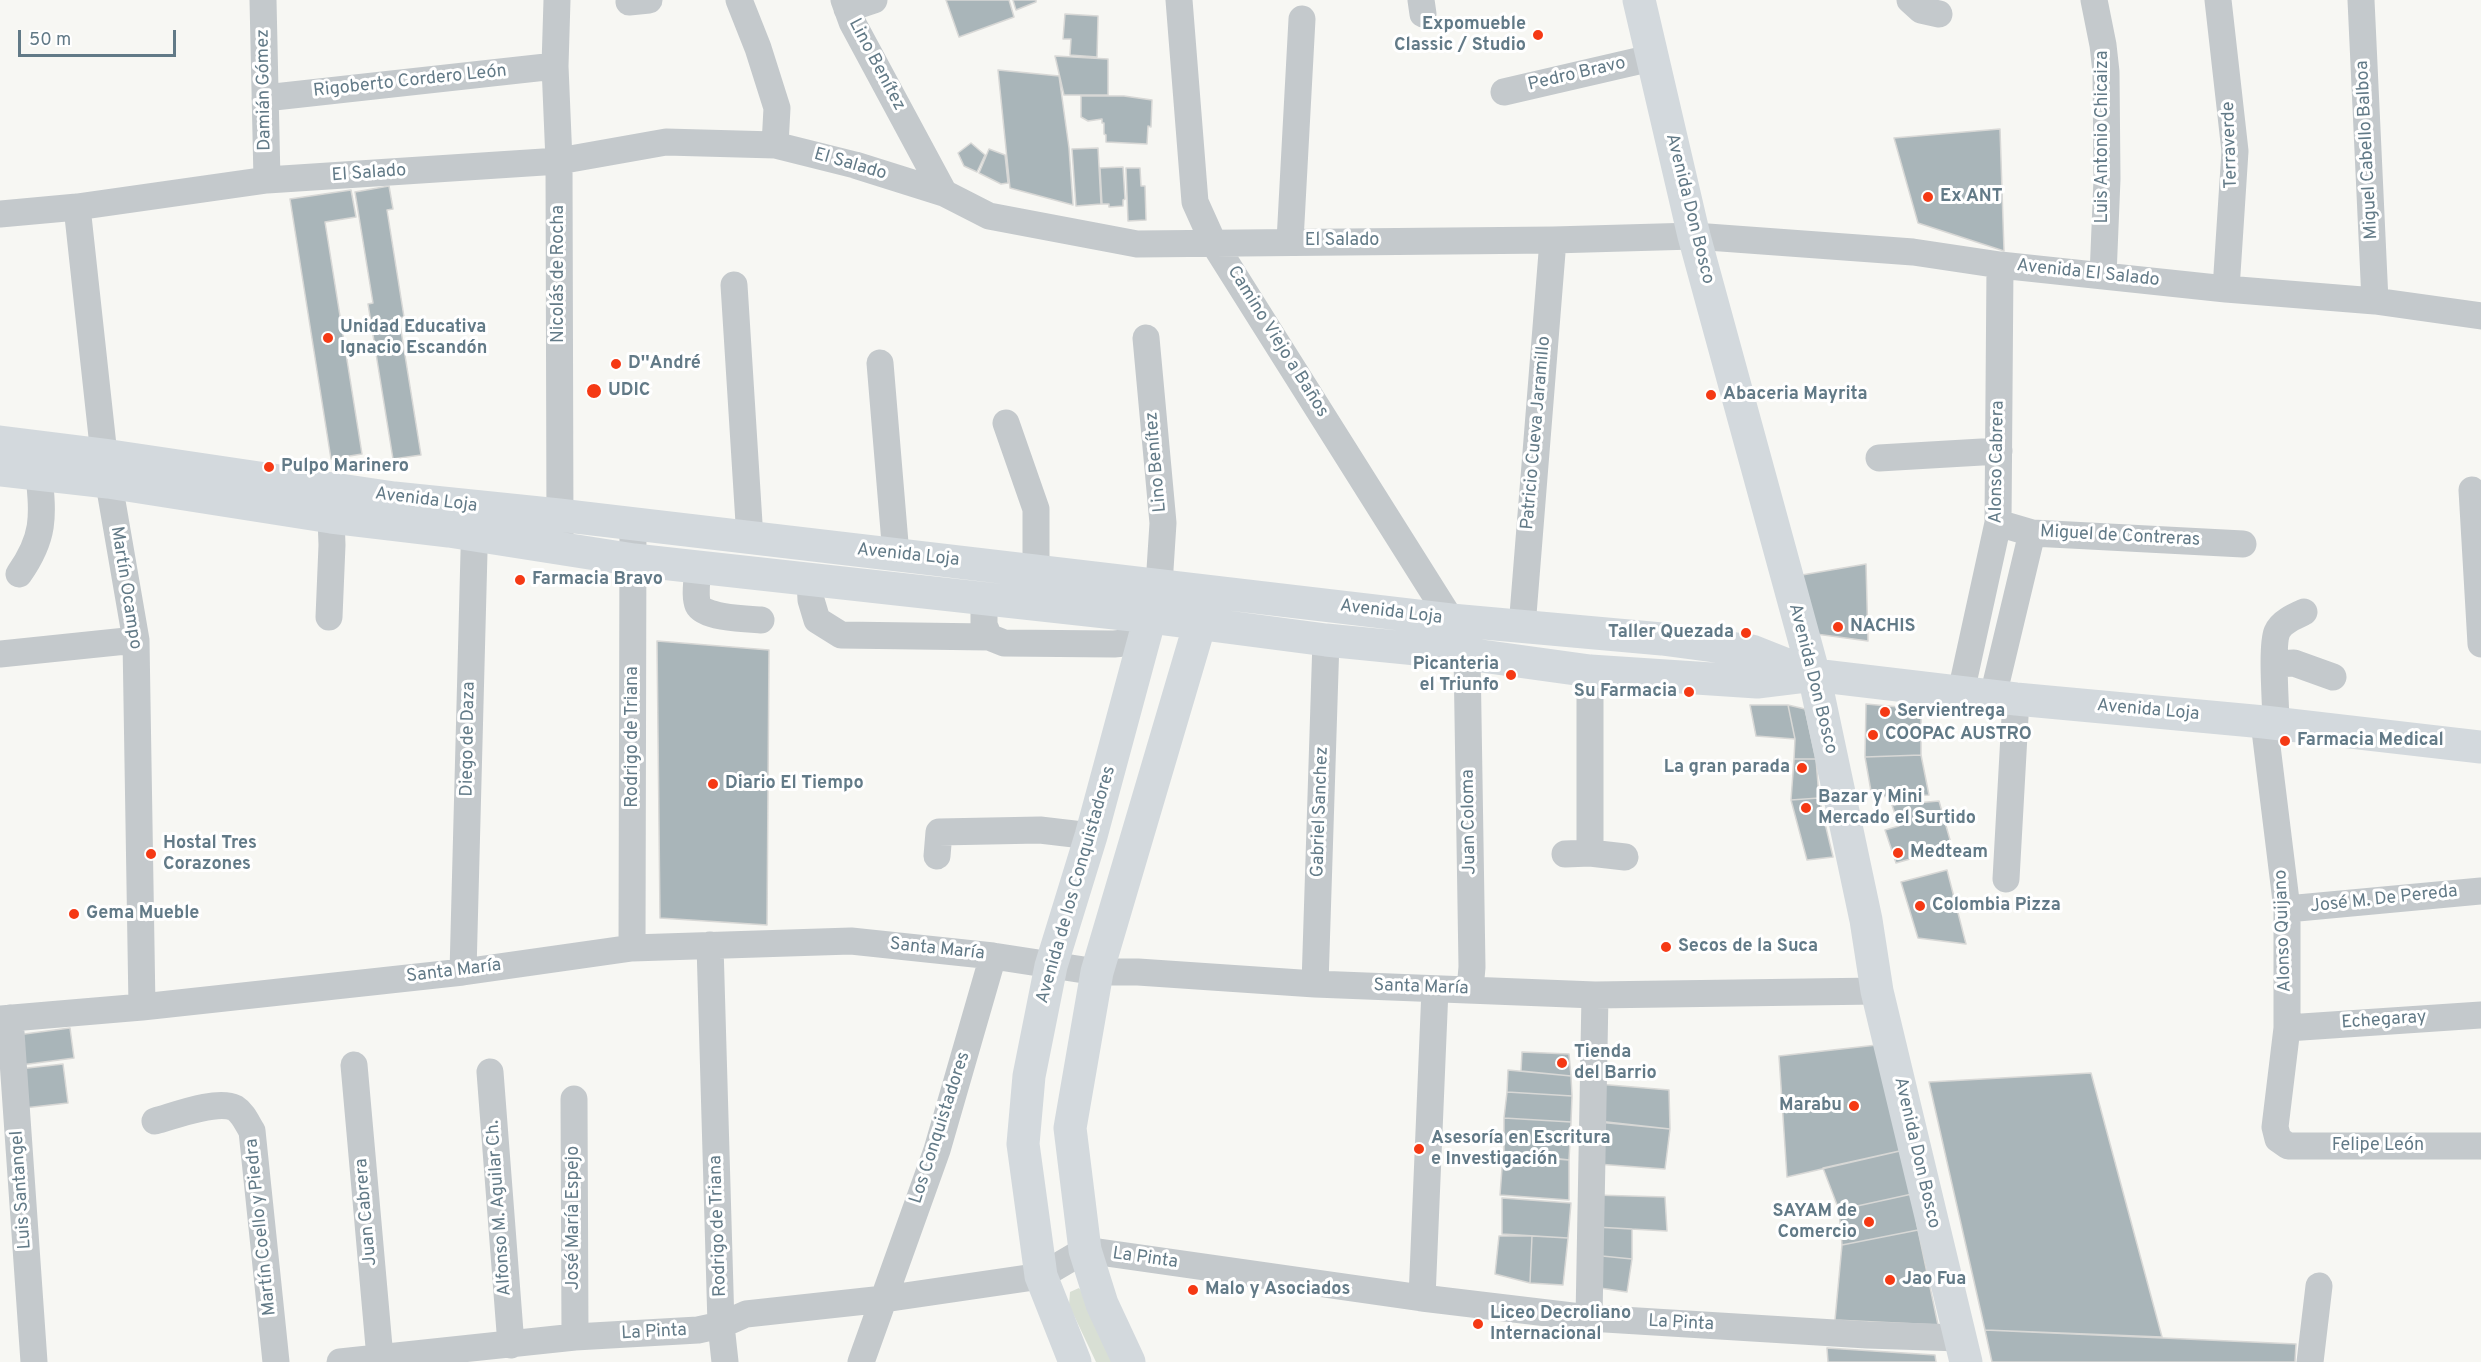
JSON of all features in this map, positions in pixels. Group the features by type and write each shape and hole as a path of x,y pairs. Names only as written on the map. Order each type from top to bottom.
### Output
{"main road":[{"name":"Avenida Don Bosco","path":"1639,0 1695,236 1814,675 1866,920 1877,991 1963,1350"},
{"name":"Avenida Loja","path":"0,442 331,518 475,521 559,515 1451,620 1662,639 1752,651 1814,675"},
{"name":"Avenida Loja","path":"0,470 39,474 106,468 394,498 560,547 634,560 984,599 1147,629 1200,624 1590,670 1757,682 1814,675 1990,696 2270,723 2481,747"},
{"name":"Avenida de los Conquistadores","path":"1076,1362 1041,1276 1023,1144 1029,1076 1051,966 1091,836 1159,585"},
{"path":"1129,1362 1102,1304 1084,1250 1070,1128 1097,972 1210,591"}],"street":[{"name":"Damián Gómez","path":"263,0 267,180"},
{"name":"Nicolás de Rocha","path":"557,0 555,66 560,161 560,547"},
{"path":"739,0 758,48 777,108 775,145"},
{"path":"846,5 874,0"},
{"name":"Camino Viejo a Baños","path":"1179,0 1195,202 1213,242 1451,620 1467,654"},
{"path":"1910,0 1921,10 1939,14"},
{"name":"Luis Antonio Chicaiza","path":"2094,0 2106,72 2107,178 2103,276"},
{"name":"Terraverde","path":"2218,0 2235,151 2226,289"},
{"name":"Miguel Cabello Balboa","path":"2361,0 2375,301"},
{"name":"Lino Benítez","path":"846,5 857,32 944,193"},
{"path":"1290,242 1302,19"},
{"name":"Pedro Bravo","path":"1504,92 1651,58"},
{"name":"Rigoberto Cordero León","path":"265,98 555,66"},
{"name":"El Salado","path":"0,214 77,207 267,180 560,161 666,142 775,145 855,165 944,193 989,216 1137,244 1553,240 1695,236"},
{"name":"Martín Ocampo","path":"77,207 106,468 136,640 142,1007"},
{"name":"Avenida El Salado","path":"1695,236 1913,252 2000,265 2226,289 2375,301 2481,315"},
{"name":"Patricio Cueva Jaramillo","path":"1522,627 1553,240"},
{"name":"Alonso Cabrera","path":"1990,696 1998,524 2000,265"},
{"path":"734,285 750,539"},
{"name":"Lino Benítez","path":"1146,338 1163,523 1159,585"},
{"path":"880,363 896,555"},
{"path":"1006,423 1036,509 1036,570"},
{"path":"1879,458 1999,451"},
{"path":"19,574 29,560 40,535 42,509 39,474"},
{"path":"2472,490 2481,644"},
{"path":"329,617 331,518"},
{"name":"Diego de Daza","path":"463,972 475,521"},
{"name":"Miguel de Contreras","path":"1998,524 2032,533 2243,544"},
{"name":"Rodrigo de Triana","path":"632,948 633,525"},
{"name":"Alonso Cabrera","path":"1990,696 2032,533"},
{"path":"697,567 698,604 702,610 717,615 761,620"},
{"path":"810,580 811,600 817,620 841,635 989,637 1004,643 1114,644 1147,629"},
{"path":"984,599 984,625 989,637"},
{"name":"Alonso Quijano","path":"2278,1139 2275,1127 2287,1028 2287,909 2270,723 2277,632 2288,620 2304,612"},
{"path":"0,654 136,640"},
{"name":"Gabriel Sanchez","path":"1315,984 1326,640"},
{"name":"Juan Coloma","path":"1467,654 1472,967 1470,990"},
{"path":"2275,664 2294,663 2333,677"},
{"path":"1590,670 1578,853 1625,857"},
{"path":"1990,696 2006,879"},
{"path":"936,856 939,832 1040,830 1091,836"},
{"name":"José M. De Pereda","path":"2287,909 2481,891"},
{"name":"Santa María","path":"5,1019 142,1007 463,972 632,948 851,941 993,956 1097,972 1138,972 1315,984 1595,995 1877,991"},
{"name":"Rodrigo de Triana","path":"710,945 721,1325 725,1362"},
{"name":"Los Conquistadores","path":"861,1362 937,1150 993,956"},
{"path":"1422,1298 1435,989"},
{"path":"1589,1318 1595,995"},
{"name":"Echegaray","path":"2287,1028 2481,1015"},
{"name":"Luis Santangel","path":"5,1019 34,1362"},
{"name":"Juan Cabrera","path":"354,1065 380,1358"},
{"name":"Alfonso M. Aguilar Ch.","path":"490,1072 496,1351"},
{"name":"José María Espejo","path":"574,1099 575,1337"},
{"name":"Martín Coello y Piedra","path":"155,1121 216,1105 233,1107 242,1114 252,1131 276,1362"},
{"name":"Felipe León","path":"2278,1139 2288,1146 2481,1146"},
{"name":"La Pinta","path":"340,1362 496,1351 575,1337 698,1330 721,1325 746,1314 884,1299 1041,1276 1084,1250 1422,1298 1589,1318 1867,1335 1963,1350"},
{"path":"2310,1362 2319,1286"}],"shaded area":[{"path":"1079,1288 1086,1297 1114,1362 1096,1362 1069,1305 1070,1292"}],"building":[{"path":"946,0 1009,0 1014,17 959,37"},
{"path":"1013,0 1036,0 1036,2 1016,10"},
{"path":"1065,14 1098,16 1097,57 1070,55 1071,39 1063,39"},
{"path":"1055,56 1108,59 1108,95 1064,95"},
{"path":"998,70 1059,76 1069,148 1073,205 1010,188"},
{"path":"1081,96 1124,96 1152,100 1151,127 1148,126 1147,144 1106,142 1102,119 1088,121 1081,117"},
{"path":"2000,129 2004,251 1918,223 1894,138"},
{"path":"971,143 985,155 977,172 964,166 958,153"},
{"path":"1098,148 1101,204 1076,206 1072,149"},
{"path":"989,149 1005,155 1008,183 1001,184 979,173"},
{"path":"1123,167 1125,199 1123,206 1109,207 1109,204 1102,204 1100,168"},
{"path":"1126,168 1140,168 1141,186 1145,186 1146,220 1128,221"},
{"name":"Unidad Educativa Ignacio Escandón","path":"389,186 393,209 387,210 404,317 399,318 421,455 393,459 368,304 373,303 355,192"},
{"name":"Unidad Educativa Ignacio Escandón","path":"351,190 356,217 325,222 362,454 331,459 290,199"},
{"path":"1866,564 1868,641 1816,634 1802,575"},
{"name":"Diario El Tiempo","path":"657,641 769,650 767,925 660,918"},
{"path":"1866,704 1921,709 1921,755 1865,757"},
{"path":"1750,705 1788,705 1795,739 1756,736"},
{"path":"1788,705 1805,709 1816,759 1794,759 1795,739"},
{"path":"1921,755 1929,795 1872,797 1865,757"},
{"path":"1794,759 1816,759 1819,798 1791,800"},
{"path":"1819,798 1833,857 1807,860 1791,800"},
{"path":"1939,801 1952,847 1896,863 1885,830 1899,826 1892,805"},
{"path":"1947,870 1966,944 1918,938 1901,882"},
{"path":"70,1028 74,1058 21,1065 17,1035"},
{"path":"1877,1045 1904,1150 1787,1177 1779,1056"},
{"path":"1522,1052 1569,1054 1571,1076 1521,1071"},
{"path":"63,1064 68,1103 24,1108 19,1069"},
{"path":"1508,1070 1571,1076 1572,1096 1507,1092"},
{"path":"2091,1073 2162,1337 1985,1330 1929,1082"},
{"path":"1598,1084 1669,1090 1670,1129 1598,1121"},
{"path":"1507,1092 1572,1096 1571,1122 1504,1118"},
{"path":"1504,1118 1571,1122 1569,1160 1504,1152"},
{"path":"1598,1122 1670,1129 1665,1169 1597,1164"},
{"path":"1904,1150 1912,1194 1839,1210 1823,1168"},
{"path":"1503,1155 1569,1160 1569,1200 1500,1195"},
{"path":"1912,1194 1918,1230 1842,1245 1839,1210"},
{"path":"1594,1195 1665,1197 1667,1231 1595,1227"},
{"path":"1502,1198 1571,1203 1568,1238 1502,1234"},
{"path":"1595,1227 1632,1229 1632,1259 1592,1255"},
{"path":"1918,1230 1938,1325 1835,1320 1842,1245"},
{"path":"1499,1236 1532,1236 1530,1283 1495,1274"},
{"path":"1532,1236 1568,1238 1563,1285 1530,1283"},
{"path":"1592,1255 1632,1259 1627,1292 1593,1287"},
{"path":"1985,1330 2296,1344 2295,1362 1992,1362"},
{"path":"1827,1348 1935,1355 1936,1362 1828,1362"}],"place":[{"name":"Expomueble Classic / Studio","path":"1538,35"},
{"name":"Ex ANT","path":"1928,197"},
{"name":"Unidad Educativa Ignacio Escandón","path":"328,338"},
{"name":"D''André","path":"616,364"},
{"name":"UDIC","path":"594,391"},
{"name":"Abaceria Mayrita","path":"1711,395"},
{"name":"Pulpo Marinero","path":"269,467"},
{"name":"Farmacia Bravo","path":"520,580"},
{"name":"NACHIS","path":"1838,627"},
{"name":"Taller Quezada","path":"1746,633"},
{"name":"Picanteria el Triunfo","path":"1511,675"},
{"name":"Su Farmacia","path":"1689,692"},
{"name":"Servientrega","path":"1885,712"},
{"name":"COOPAC AUSTRO","path":"1873,735"},
{"name":"Farmacia Medical","path":"2285,741"},
{"name":"La gran parada","path":"1802,768"},
{"name":"Diario El Tiempo","path":"713,784"},
{"name":"Bazar y Mini Mercado el Surtido","path":"1806,808"},
{"name":"Medteam","path":"1898,853"},
{"name":"Hostal Tres Corazones","path":"151,854"},
{"name":"Colombia Pizza","path":"1920,906"},
{"name":"Gema Mueble","path":"74,914"},
{"name":"Secos de la Suca","path":"1666,947"},
{"name":"Tienda del Barrio","path":"1562,1063"},
{"name":"Marabu","path":"1854,1106"},
{"name":"Asesoría en Escritura e Investigación","path":"1419,1149"},
{"name":"SAYAM de Comercio","path":"1869,1222"},
{"name":"Jao Fua","path":"1890,1280"},
{"name":"Malo y Asociados","path":"1193,1290"},
{"name":"Liceo Decroliano Internacional","path":"1478,1324"}]}
